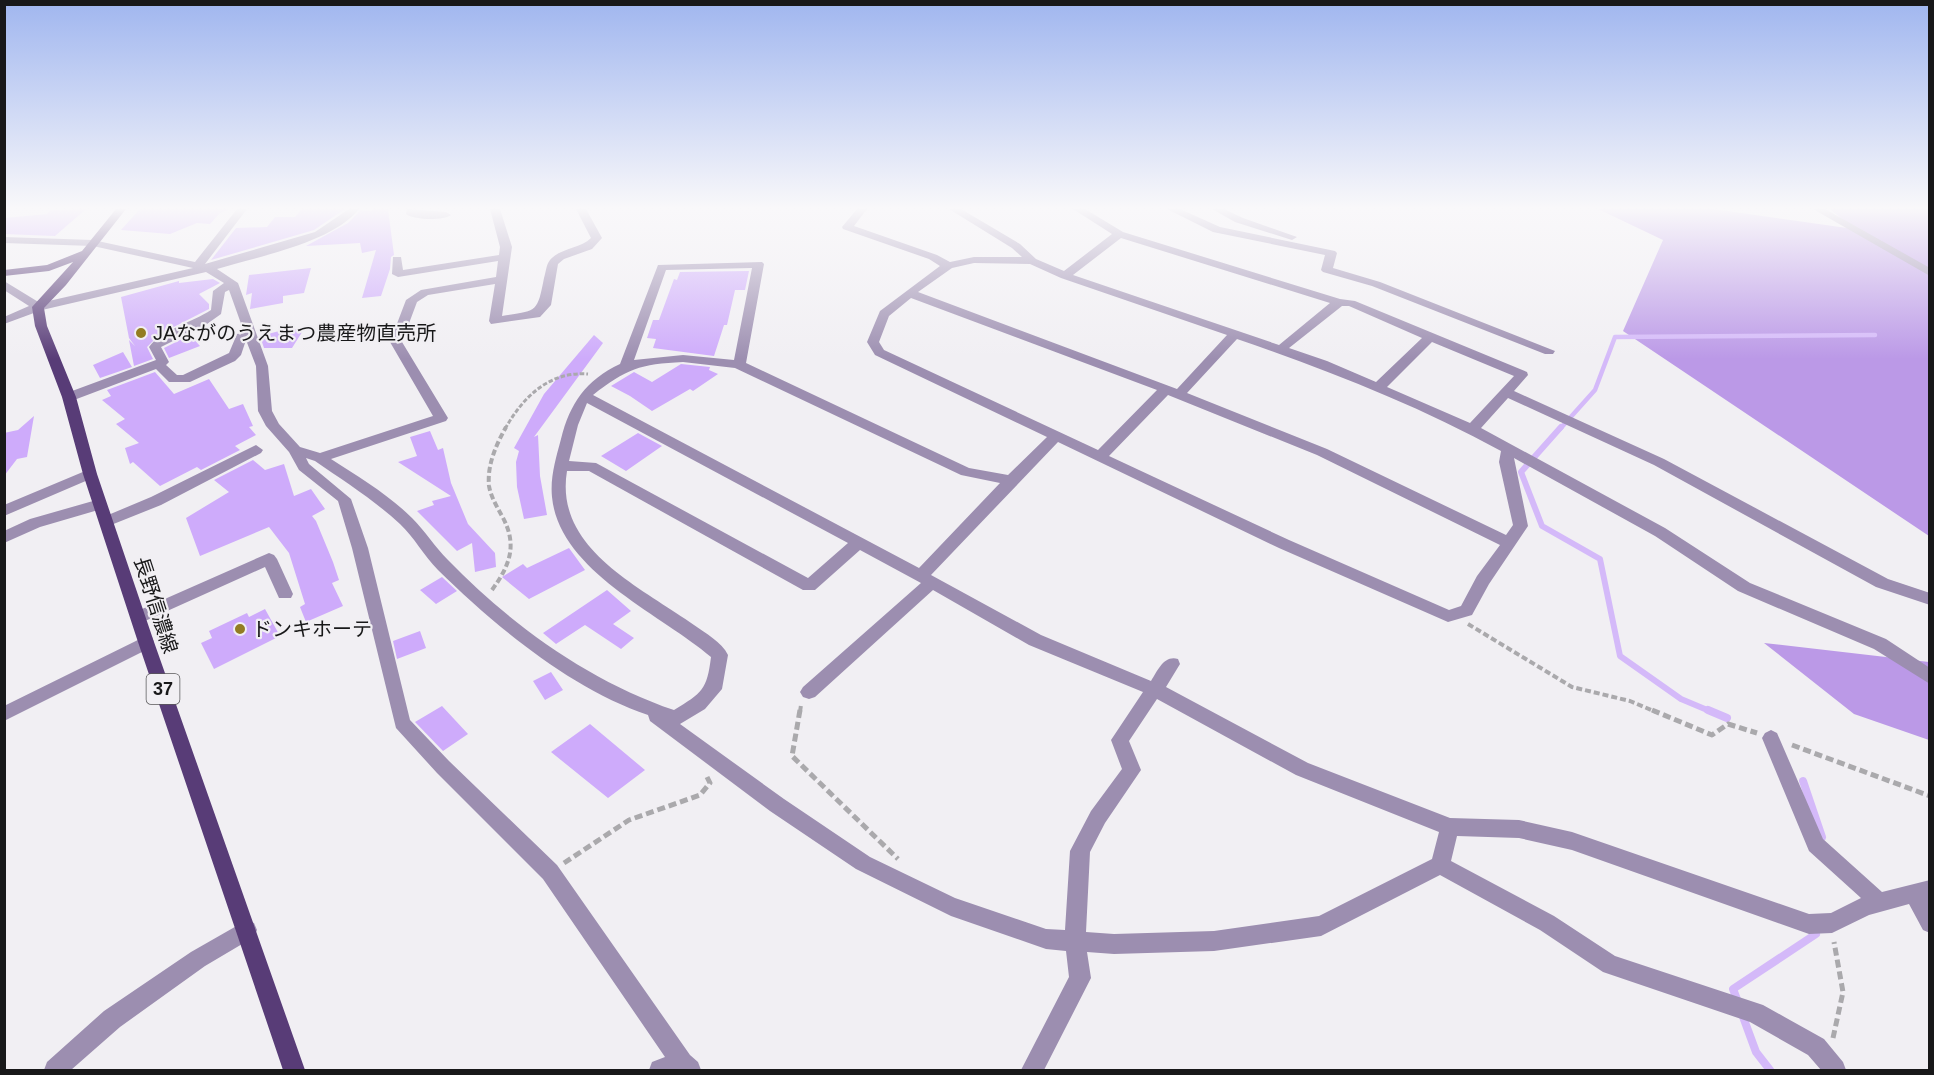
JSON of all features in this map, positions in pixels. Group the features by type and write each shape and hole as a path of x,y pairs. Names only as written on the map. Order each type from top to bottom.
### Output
{"main road":[{"path":"4,273 49,268 73,259"},
{"path":"38,307 63,283 81,259"},
{"name":"長野信濃線","path":"38,307 41,326 69,397 90,474 146,642 294,1071"}],"street":[{"path":"159,259 203,267 232,282 262,366 265,411 273,426 295,450 304,467 344,499 360,548 402,723 443,767 550,872 686,1067 660,1071"},
{"path":"203,267 208,259"},
{"path":"4,321 38,307 231,259"},
{"path":"397,259 398,274 491,259"},
{"path":"505,259 495,321 536,314 545,305 553,263 557,259"},
{"path":"937,259 948,266"},
{"path":"1065,276 1087,259"},
{"path":"1200,259 1339,302 1351,303 1522,375 1472,429"},
{"path":"1330,259 1327,270 1376,284 1549,351"},
{"path":"1905,259 1929,273"},
{"path":"1508,448 1506,462 1521,526 1466,611 1448,616 1406,600 1055,437 879,352 873,342 884,314 948,266 974,260 1032,261 1065,276 1323,364 1472,429 1508,448 1660,532 1743,587 1880,644 1929,676"},
{"path":"626,366 662,267 758,264 739,365"},
{"path":"320,458 441,418 396,342 412,300 425,292 501,280"},
{"path":"69,397 163,362 155,347 159,342 217,311 219,291 232,282"},
{"path":"4,284 38,307"},
{"path":"909,293 1172,391 1322,452 1509,543"},
{"path":"1281,349 1339,302"},
{"path":"158,364 174,379 185,379 231,358 235,355 240,337 250,334"},
{"path":"1100,457 1235,334"},
{"path":"1379,387 1430,337"},
{"path":"295,450 320,458 375,495 407,522 441,564 483,602 567,668 644,707 676,718 699,704 716,684 720,655 703,639 623,587 597,566 570,531 557,494 560,466 570,430 584,396 606,377 626,366 656,361 718,359 739,365 966,472 1011,480"},
{"path":"1506,392 1659,462 1882,583 1929,599"},
{"path":"584,396 859,542 1035,640 1154,689 1302,769 1450,827 1519,829 1572,841 1809,924 1832,923 1866,906 1922,891 1929,923"},
{"path":"809,692 926,579 1011,480 1055,437"},
{"path":"106,522 156,501 256,450"},
{"path":"560,466 591,466 809,586 859,542"},
{"path":"4,511 90,474"},
{"path":"4,538 34,523 100,504"},
{"path":"139,617 269,559 285,594"},
{"path":"4,714 146,642"},
{"path":"1032,1071 1080,978 1075,941 1080,851 1098,817 1132,770 1120,740 1172,663"},
{"path":"644,707 777,806 863,863 951,906 1046,939 1114,944 1214,941 1321,926 1440,865 1450,827"},
{"path":"1771,738 1816,844 1880,903"},
{"path":"1440,865 1547,923 1610,965 1755,1013 1816,1047 1831,1065"},
{"path":"55,1071 112,1019 198,959 247,930"}],"path":[{"path":"483,602 500,581 510,557 510,532 494,504 489,483 493,450 524,402 543,384 555,377 573,372 606,377"},
{"path":"1459,613 1472,628 1572,687 1630,701 1712,735 1728,724 1929,796"},
{"path":"809,692 802,699 792,756 906,866 900,881"},
{"path":"550,872 629,820 700,795 710,783 705,772"},
{"path":"1831,1065 1843,992 1832,923"}],"shaded area":[{"path":"1655,259 1929,259 1929,536 1623,331"},
{"path":"1764,643 1929,662 1929,740 1854,714"}],"building":[{"path":"373,259 391,259 381,296 362,298"},
{"path":"311,268 304,293 283,296 283,303 250,309 252,293 246,295 249,275"},
{"path":"749,271 745,290 735,290 727,325 724,325 714,356 653,348 656,339 647,338 653,320 659,320 674,279 677,280 680,272"},
{"path":"213,279 220,283 199,294 209,304 209,309 160,334 147,347 153,359 134,366 129,340 135,346 129,338 121,297 179,281 179,283"},
{"path":"287,329 304,329 292,348 264,348 260,336"},
{"path":"190,335 200,346 169,358 164,348"},
{"path":"594,335 603,343 534,437 538,435 540,476 547,515 524,519 517,487 516,462 519,451 514,448 544,394"},
{"path":"123,352 132,367 100,378 93,365"},
{"path":"681,364 710,367 709,370 718,374 693,391 690,389 652,411 611,386 634,372 652,382"},
{"path":"155,372 174,394 209,379 229,409 243,404 253,426 249,427 256,435 235,446 240,450 201,470 197,467 160,486 133,462 130,464 125,448 139,443 116,424 125,419 102,400 111,396 107,390"},
{"path":"34,416 27,457 17,459 4,476 4,433 18,430"},
{"path":"430,431 438,450 443,448 451,483 468,524 495,553 496,567 475,572 472,543 457,551 417,511 434,505 432,501 451,496 398,462 417,456 410,437"},
{"path":"638,433 662,446 626,471 601,456"},
{"path":"253,460 265,470 284,464 294,496 311,489 325,509 312,516 333,562 339,580 332,583 343,606 306,622 300,607 305,604 289,553 269,527 200,556 186,518 229,492 214,480"},
{"path":"569,548 585,570 529,599 502,577 523,564 527,568"},
{"path":"442,577 457,591 436,604 420,590"},
{"path":"607,590 631,611 613,624 634,638 621,649 585,625 556,644 543,633"},
{"path":"265,609 280,636 214,669 201,643 212,638 209,631 247,613 249,617"},
{"path":"420,631 426,648 397,659 393,641"},
{"path":"551,672 563,690 545,700 533,681"},
{"path":"442,706 468,734 443,751 415,722"},
{"path":"590,724 645,770 608,798 551,752"}],"waterway":[{"path":"1560,429 1595,390 1615,337 1875,335"},
{"path":"1561,427 1521,472 1542,526 1600,559 1620,656 1681,699 1712,712"},
{"path":"1708,710 1727,718"},
{"path":"1803,781 1822,837"},
{"path":"1738,1002 1733,989 1816,934"},
{"path":"1742,1014 1756,1052 1770,1070"}],"place":[{"name":"JAながのうえまつ農産物直売所","path":"141,333"},
{"name":"ドンキホーテ","path":"240,629"}]}
